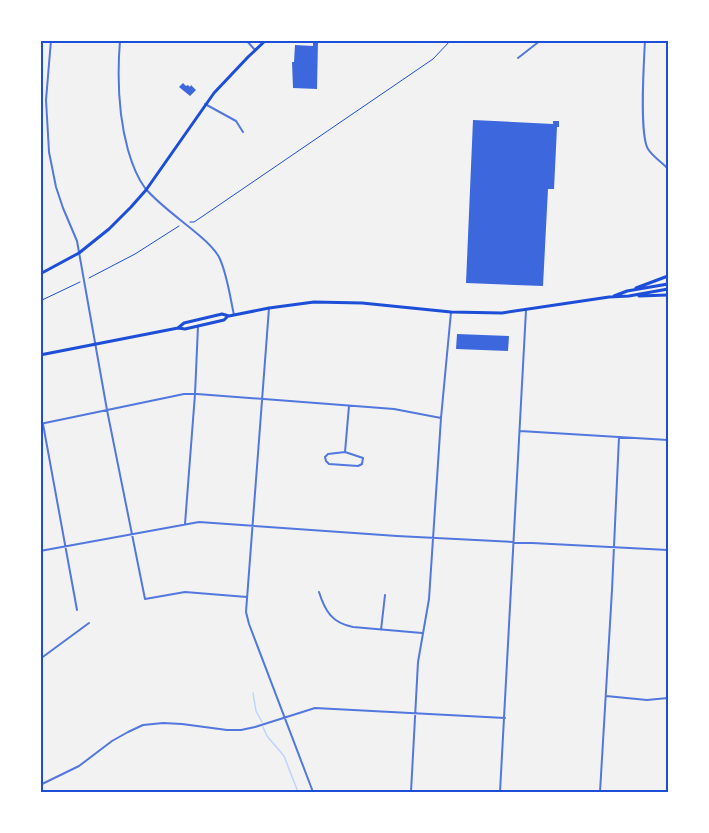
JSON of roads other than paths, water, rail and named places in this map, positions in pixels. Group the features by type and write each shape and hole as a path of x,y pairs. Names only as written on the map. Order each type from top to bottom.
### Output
{"main road":[{"path":"40,274 79,253 109,229 146,190 205,104 227,78 267,40"},
{"path":"609,297 669,276"},
{"path":"627,291 669,284"},
{"path":"629,296 669,289"},
{"path":"178,328 184,323 222,314 229,316 314,302 349,302 451,312 502,313 609,297 669,295"},
{"path":"40,355 178,328 185,329 224,320 229,316"}],"street":[{"path":"51,40 46,100 49,152 56,187 77,241 107,410 145,599 185,592 247,597"},
{"path":"120,40 118,76 122,124 133,168 146,190 213,248 218,255 234,315"},
{"path":"246,40 255,50"},
{"path":"518,58 542,40"},
{"path":"645,40 644,128 646,144 652,154 669,169"},
{"path":"205,104 236,121 243,132"},
{"path":"269,308 246,612 313,792"},
{"path":"500,792 526,310"},
{"path":"411,792 418,663 429,599 441,418 451,312"},
{"path":"185,524 198,326"},
{"path":"77,610 42,423 184,394 394,410 441,418"},
{"path":"345,452 348,406"},
{"path":"520,431 669,440"},
{"path":"600,792 619,437"},
{"path":"345,452 363,458 362,464 358,466 329,464 326,461 327,454 345,452"},
{"path":"40,551 199,522 376,535 669,550"},
{"path":"319,592 330,616 343,625 422,633"},
{"path":"381,630 385,595"},
{"path":"40,658 89,623"},
{"path":"606,696 647,700 669,698"},
{"path":"40,784 79,766 128,732 143,726 164,723 242,730 315,708 505,718"}],"waterway":[{"path":"253,693 256,711 262,722"},
{"path":"263,727 267,736 284,756 298,792"}]}
